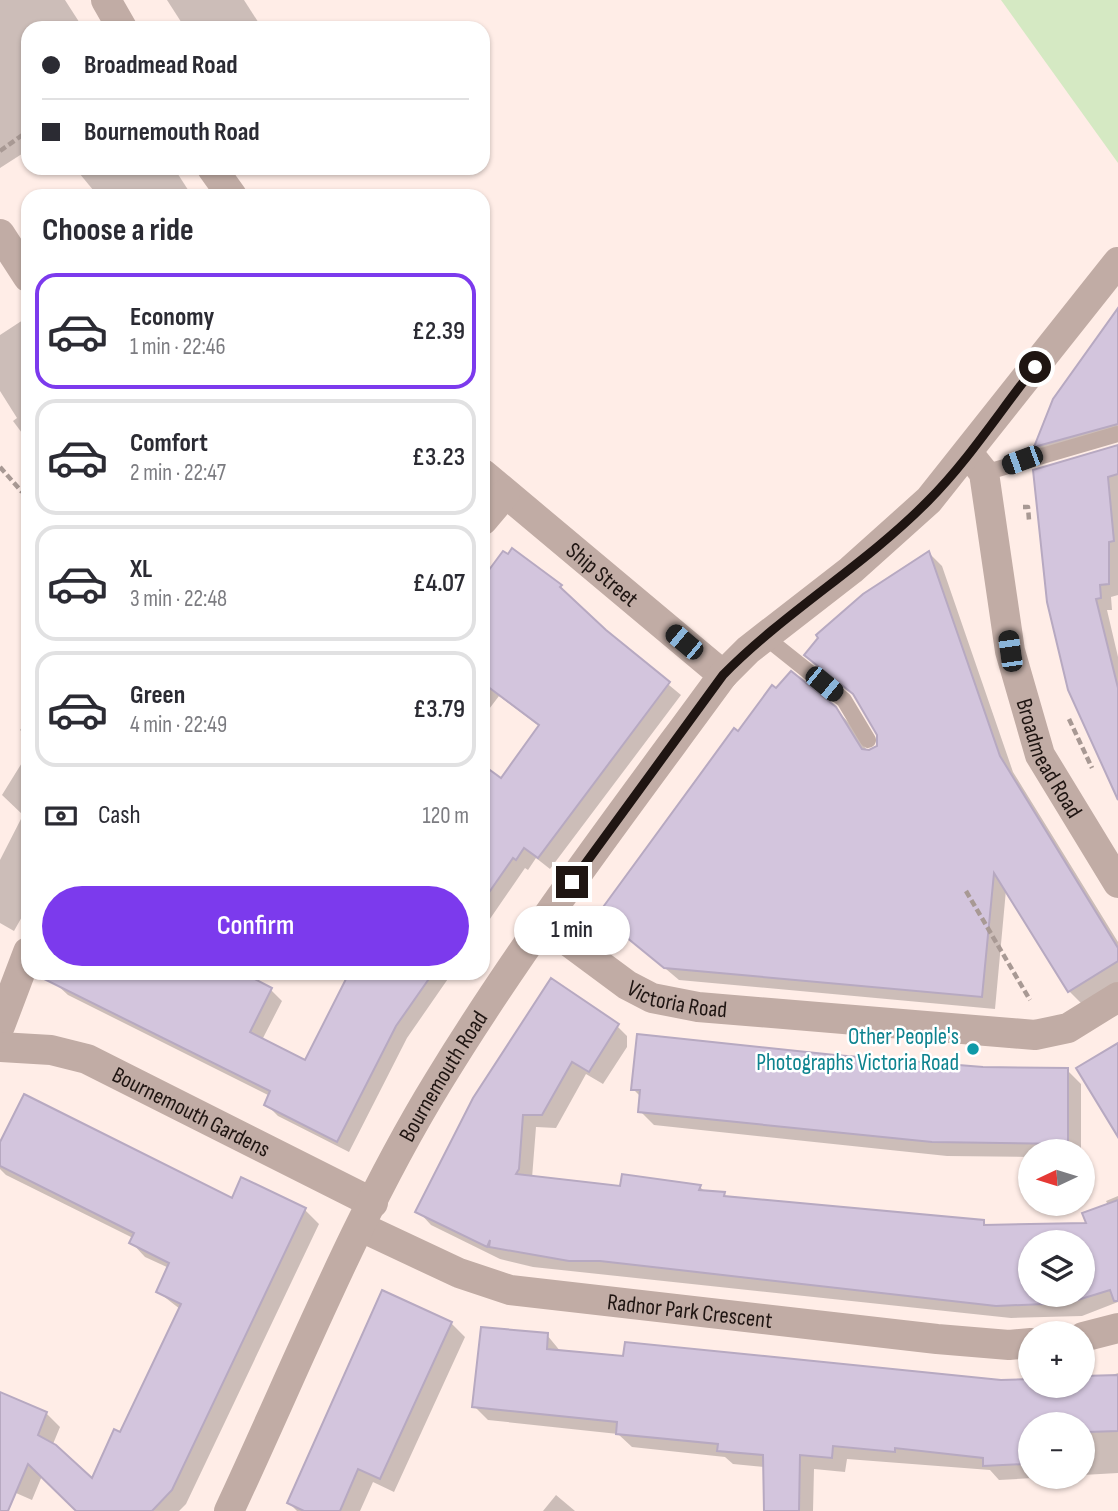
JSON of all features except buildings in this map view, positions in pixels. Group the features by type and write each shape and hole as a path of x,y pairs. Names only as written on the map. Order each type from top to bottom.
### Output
{"street":[{"path":"106,0 118,21"},
{"path":"0,234 21,266"},
{"path":"976,463 1118,262"},
{"name":"Bournemouth Road","path":"229,1511 367,1215 437,1084 542,922 723,675 765,637 851,570 976,463"},
{"name":"Broadmead Road","path":"976,463 1010,651 1040,755 1118,883"},
{"name":"Ship Street","path":"490,480 723,675"},
{"path":"490,512 505,494"},
{"name":"Victoria Road","path":"542,922 627,985 652,998 698,1007 1035,1035 1068,1028 1118,997"},
{"path":"0,1026 21,970"},
{"name":"Bournemouth Gardens","path":"0,1047 51,1050 87,1059 367,1215"},
{"name":"Radnor Park Crescent","path":"367,1215 459,1273 510,1290 937,1339 1018,1344"},
{"path":"1095,1334 1118,1328"}],"lane":[{"path":"976,463 1118,434"},
{"path":"765,637 844,700 868,740"}],"path":[{"path":"0,151 21,136"},
{"path":"0,467 21,491"},
{"path":"966,891 1030,998 1035,1035"}],"green space":[{"path":"1001,0 1118,0 1118,163"}],"place":[{"name":"Other People's Photographs Victoria Road","path":"973,1049"}],"route":[{"path":"572,882 723,675 748,650 851,570 929,500 1035,367"}]}
